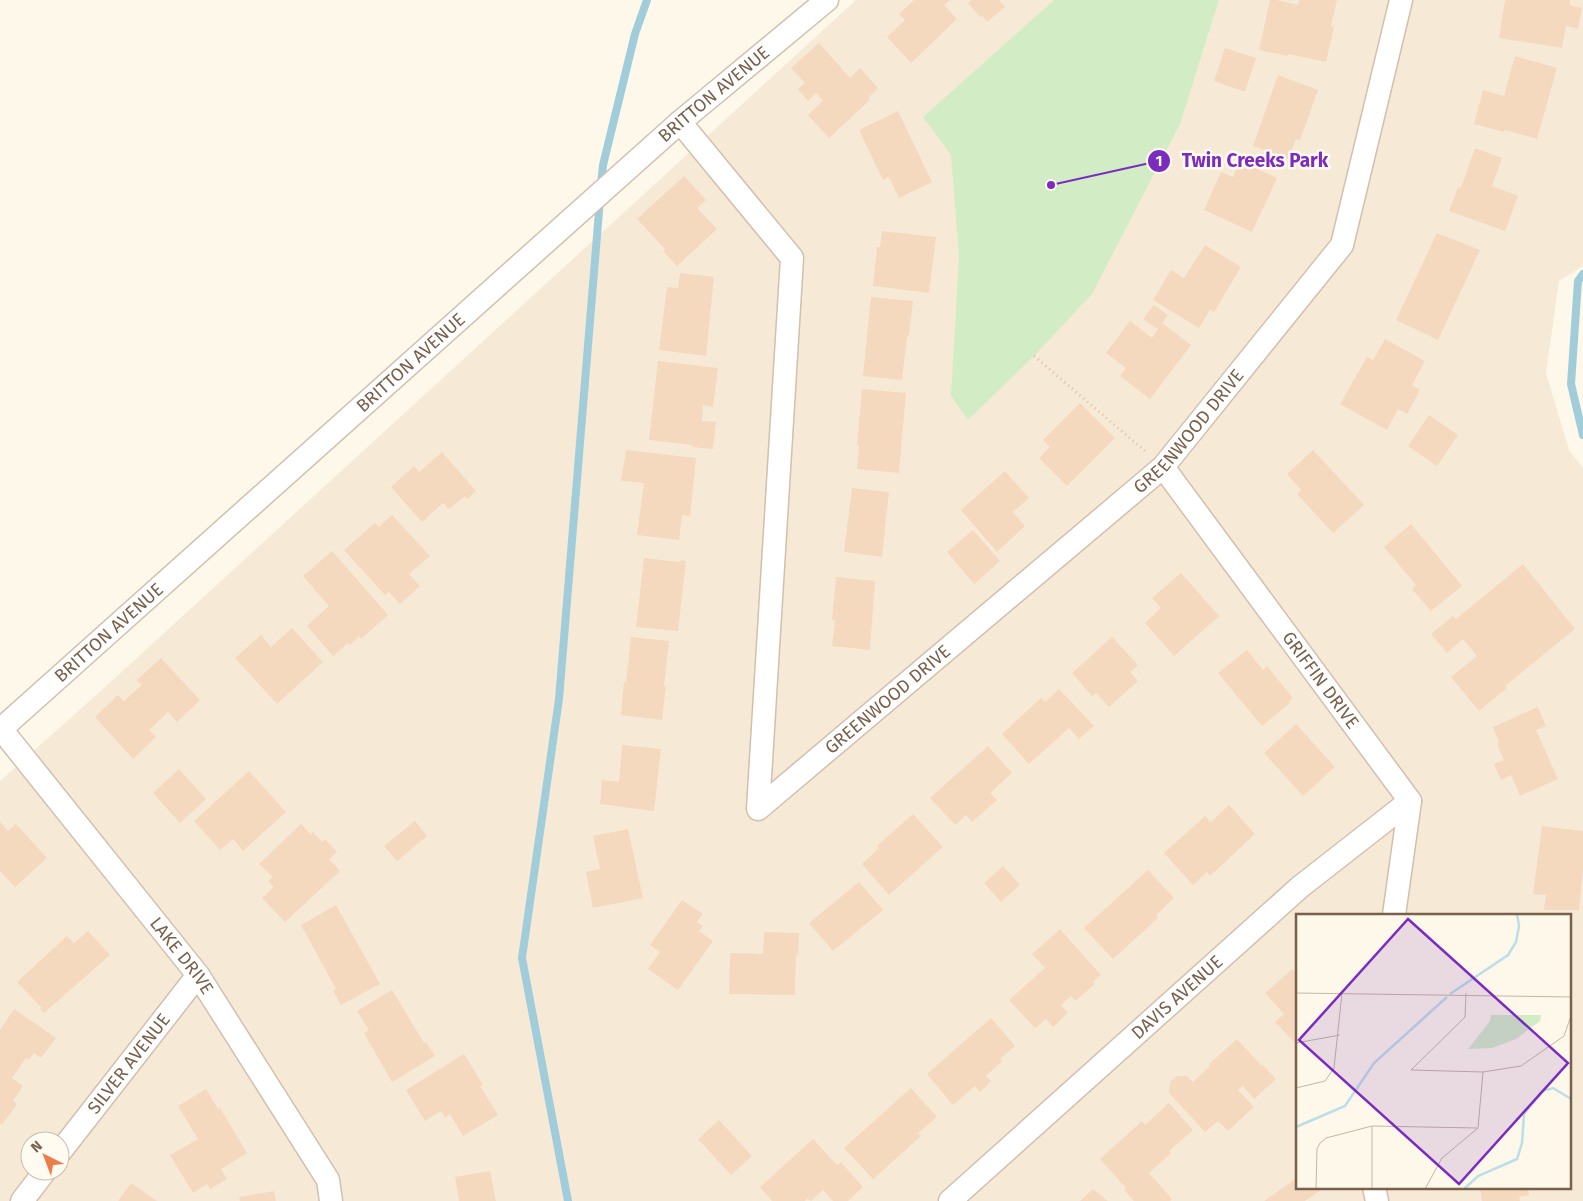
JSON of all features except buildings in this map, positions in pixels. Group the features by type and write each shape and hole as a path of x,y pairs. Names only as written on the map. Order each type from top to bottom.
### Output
{"street":[{"name":"BRITTON AVENUE","path":"1,729 680,122 827,0"},
{"name":"GREENWOOD DRIVE","path":"680,122 792,258 758,809 1163,467 1342,245 1401,0"},
{"name":"GRIFFIN DRIVE","path":"1163,467 1410,801"},
{"name":"LAKE DRIVE","path":"1,729 198,975 328,1180 331,1201"},
{"path":"1394,914 1410,801"},
{"name":"DAVIS AVENUE","path":"950,1201 1300,887 1410,801"},
{"name":"SILVER AVENUE","path":"70,1139 198,975"},
{"path":"22,1201 37,1181"},
{"path":"1374,1188 1377,1201"}],"path":[{"path":"1034,356 1163,467"}],"shaded area":[{"path":"856,0 1583,0 1583,266 1559,281 1546,373 1569,450 1583,468 1583,1201 0,1201 0,781"}],"green space":[{"path":"1054,0 1219,0 1180,124 1092,294 1034,356 968,420 951,396 959,256 951,155 923,117"}],"waterway":[{"path":"601,185 603,165 635,34 647,0"},
{"path":"568,1201 522,958 559,699 600,199"},
{"path":"1583,274 1578,281 1571,384 1583,435"}],"place":[{"name":"Twin Creeks Park","path":"1051,185"}]}
